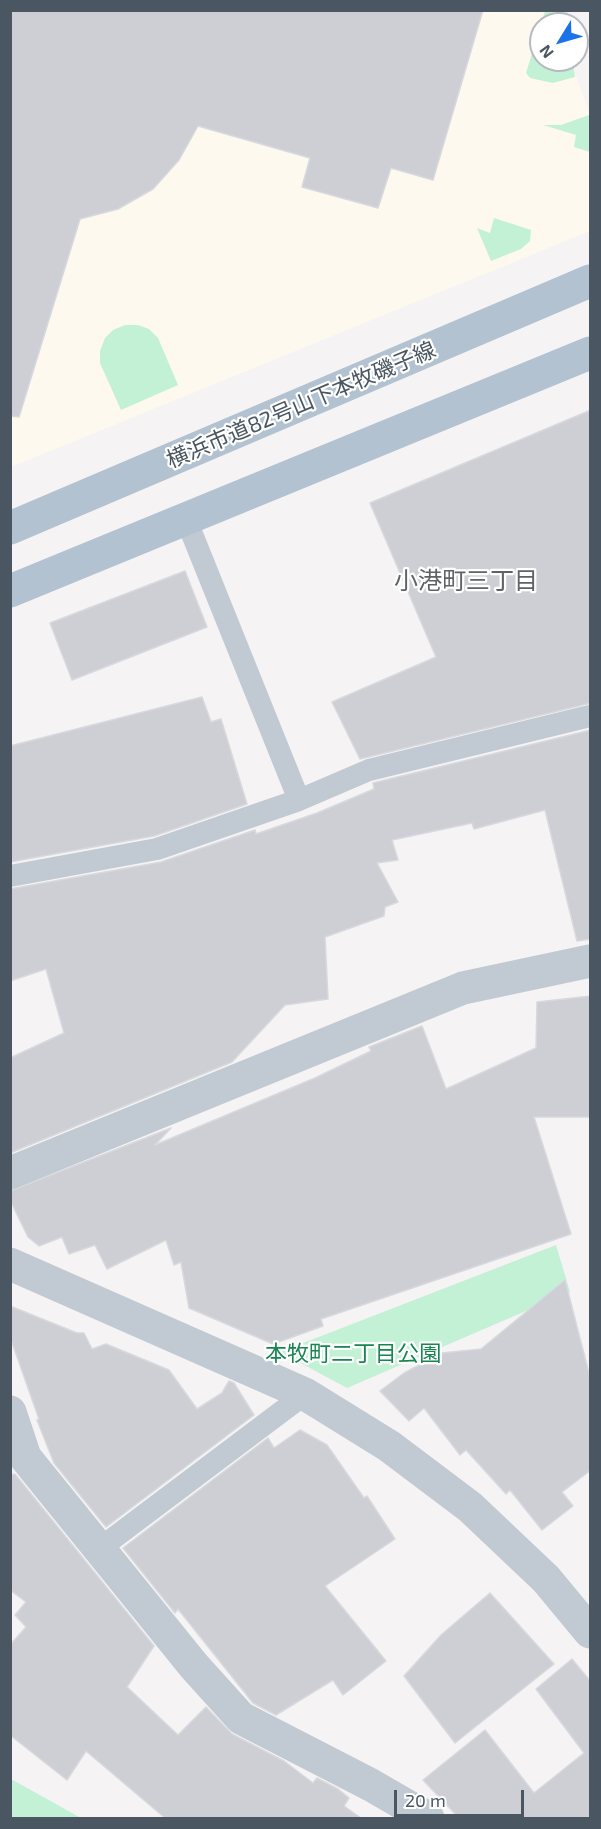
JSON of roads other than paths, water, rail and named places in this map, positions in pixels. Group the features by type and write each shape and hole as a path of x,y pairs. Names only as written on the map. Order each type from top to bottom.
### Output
{"main road":[{"name":"横浜市道82号山下本牧磯子線","path":"10,528 591,281"},
{"path":"10,591 591,353"}],"street":[{"path":"10,1173 463,987 591,961"},
{"path":"10,1264 305,1394 389,1446 470,1507 546,1579 591,1632"},
{"path":"10,1412 18,1459 99,1549 194,1666 242,1718 371,1785 428,1818"}],"lane":[{"path":"186,519 299,800"},
{"path":"10,876 157,849 299,800 369,770 591,716"},
{"path":"99,1549 305,1394"}],"district":[{"name":"小港町三丁目","path":"466,581"}],"park label":[{"name":"本牧町二丁目公園","path":"353,1354"}]}
